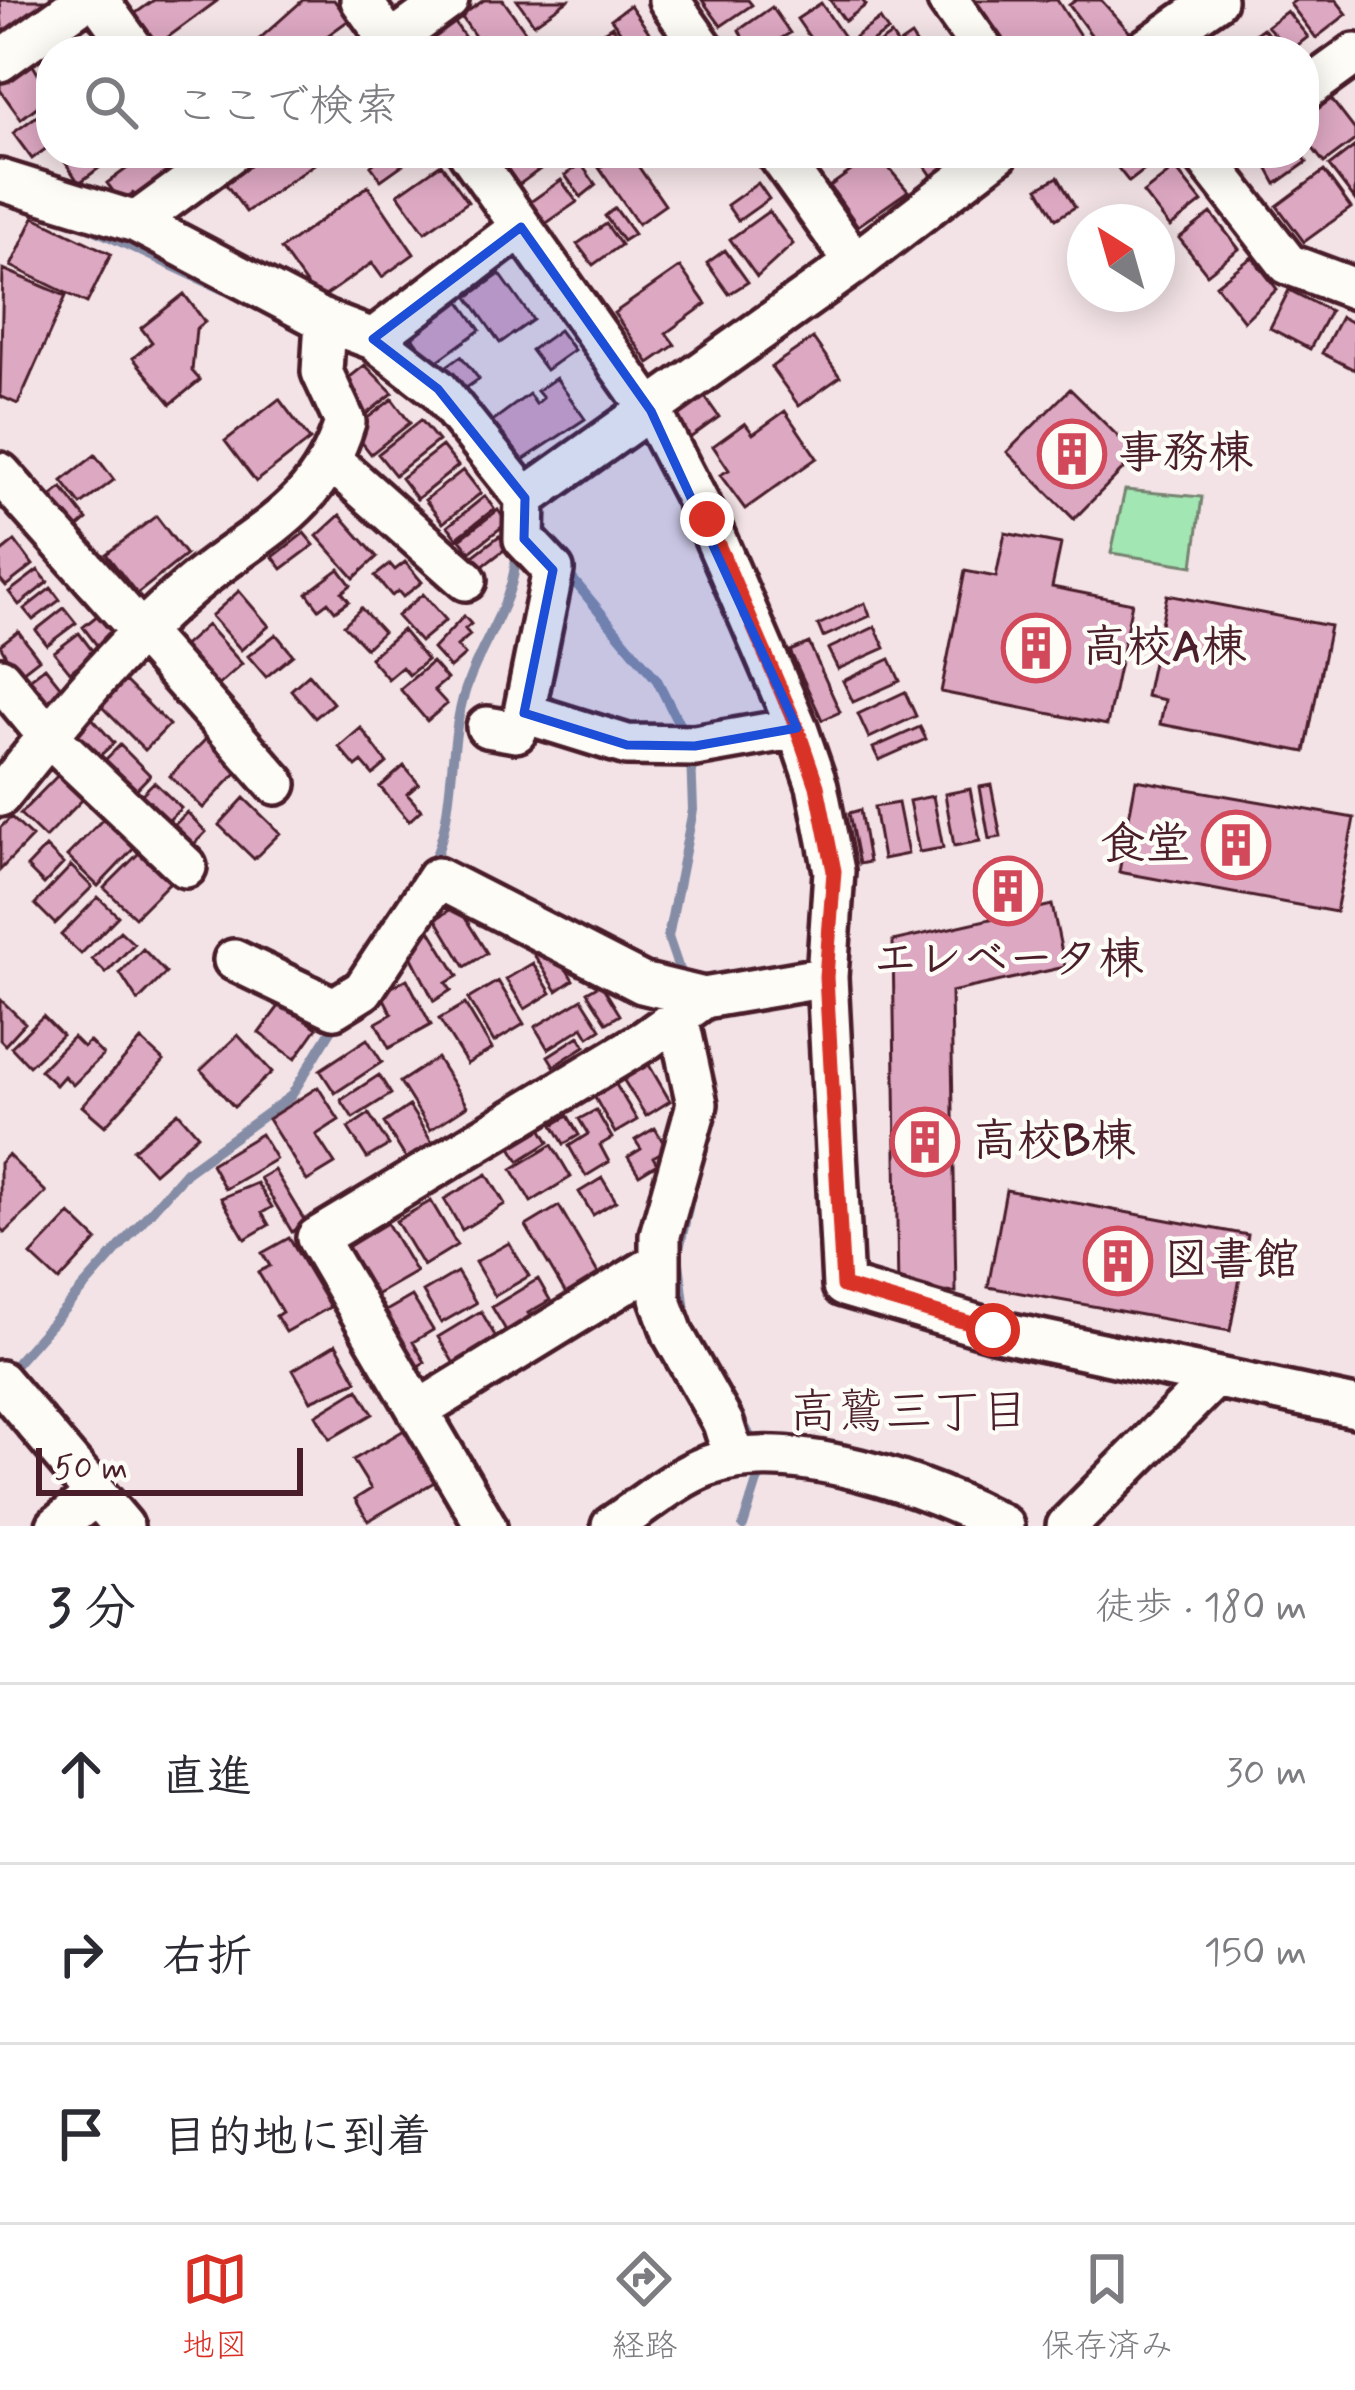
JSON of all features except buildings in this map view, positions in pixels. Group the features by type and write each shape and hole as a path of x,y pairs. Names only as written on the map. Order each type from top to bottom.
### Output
{"street":[{"path":"0,61 85,0"},
{"path":"98,0 124,36"},
{"path":"361,0 382,36"},
{"path":"404,36 448,0"},
{"path":"669,0 694,36"},
{"path":"948,0 973,36"},
{"path":"1164,36 1216,0"},
{"path":"1319,80 1355,54"},
{"path":"136,222 205,168"},
{"path":"480,168 652,411 707,519 797,728 817,786 834,871 826,977 843,1286 993,1330 1355,1407"},
{"path":"788,168 855,263"},
{"path":"525,498 652,411 978,168"},
{"path":"1218,168 1288,264 1344,271"},
{"path":"0,180 136,222 325,321 373,339 438,389 525,498 524,539 554,570 516,732 487,727"},
{"path":"373,339 521,227"},
{"path":"0,796 140,636 186,590 283,523 333,462 345,422 322,372 325,321"},
{"path":"333,462 466,580"},
{"path":"0,473 276,784"},
{"path":"0,678 48,736 186,867"},
{"path":"524,713 627,745 695,746 797,728"},
{"path":"234,960 334,1007 363,990 436,878 691,1007"},
{"path":"486,1526 317,1238 691,1007 826,977"},
{"path":"691,1007 697,1104 660,1235 660,1298 674,1336 723,1423 734,1458"},
{"path":"418,1411 660,1262"},
{"path":"1067,1526 1213,1378"},
{"path":"0,1381 123,1526"},
{"path":"612,1526 703,1467 734,1458 777,1457 900,1481 1003,1526"},
{"path":"57,1526 96,1495"}],"highlighted area":[{"path":"521,227 651,411 797,728 695,746 627,745 524,713 553,570 524,539 525,498 438,389 373,339"}],"green space":[{"path":"1125,490 1202,497 1193,566 1111,553"}],"waterway":[{"path":"89,227 224,290"},
{"path":"430,870 445,824 462,703 506,600 516,550"},
{"path":"565,570 657,680 686,738"},
{"path":"684,984 668,937 693,810 691,756"},
{"path":"3,1370 12,1368 186,1172 291,1096 338,1019"},
{"path":"685,1311 678,1254 690,1199"},
{"path":"735,1406 756,1449"},
{"path":"743,1526 762,1466"}],"place":[{"name":"事務棟","path":"1072,454"},
{"name":"高校A棟","path":"1036,648"},
{"name":"食堂","path":"1236,845"},
{"name":"エレベータ棟","path":"1008,891"},
{"name":"高校B棟","path":"925,1142"},
{"name":"図書館","path":"1118,1261"}],"district":[{"name":"高鷲三丁目","path":"909,1413"}],"route":[{"path":"707,519 797,728 817,786 834,871 826,977 843,1286 993,1330"}]}
